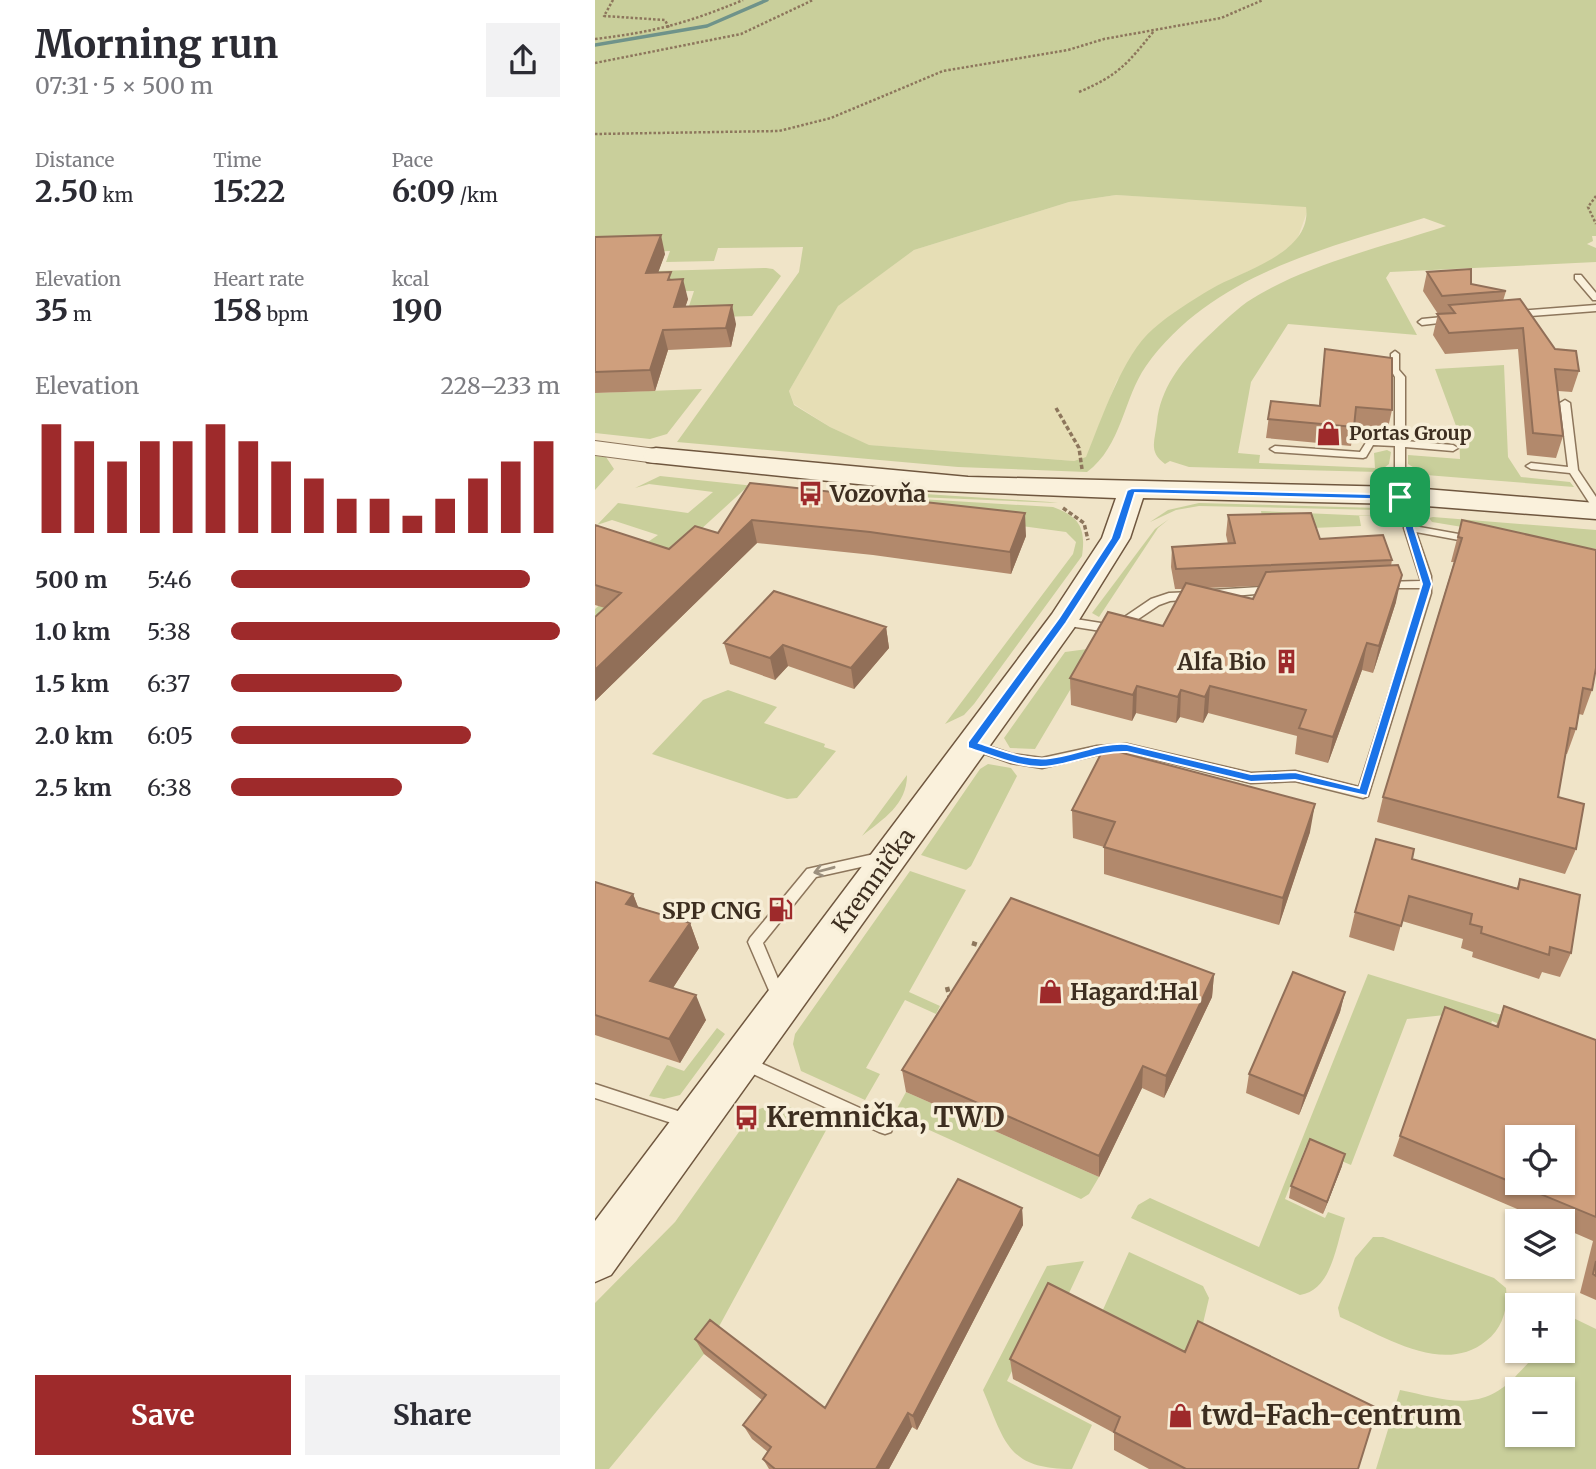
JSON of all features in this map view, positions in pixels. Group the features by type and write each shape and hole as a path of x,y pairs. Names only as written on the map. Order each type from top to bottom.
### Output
{"main road":[{"path":"656,456 873,479 1089,490 1405,497 1596,511"},
{"name":"Kremnička","path":"595,1259 1063,621 1116,538 1132,490"}],"street":[{"path":"595,448 656,456"}],"lane":[{"path":"1578,276 1596,298"},
{"path":"1499,316 1596,308"},
{"path":"1422,321 1457,319"},
{"path":"972,745 1031,763 1052,762 1108,747 1127,748 1251,778 1295,776 1363,793 1427,584 1410,530 1405,497 1398,443 1400,377 1395,370 1395,354"},
{"path":"1565,403 1573,470 1596,505"},
{"path":"1275,449 1354,455 1367,452 1370,443 1453,448"},
{"path":"1531,466 1573,470"},
{"path":"1410,530 1483,541"},
{"path":"1376,586 1427,584"},
{"path":"1063,621 1107,628 1124,623 1155,602 1169,597 1286,590"},
{"path":"781,1005 755,942 812,873 891,856"},
{"path":"740,1061 885,1127"},
{"path":"595,1091 694,1124"}],"path":[{"path":"613,0 604,16 653,17 665,20 669,28"},
{"path":"595,40 669,28 743,0"},
{"path":"595,63 741,34 813,0"},
{"path":"595,134 656,135 792,129 852,110 943,71 1067,50 1104,39 1221,18 1263,0"},
{"path":"1079,92 1111,78 1126,66 1154,30"},
{"path":"1596,196 1588,207 1596,224"},
{"path":"1056,408 1079,448 1089,490"},
{"path":"1067,509 1084,523 1088,533 1087,550"},
{"path":"972,943 994,951"},
{"path":"947,987 951,998 947,1006"}],"shaded area":[{"path":"1116,195 1306,206 1307,212 1297,240 1274,259 1211,289 1117,380 1086,458 1074,461 868,445 830,427 794,404 789,391 838,305 914,250 1069,202"}],"green space":[{"path":"595,0 1596,0 1596,236 1592,236 1593,241 1587,244 1596,248 1596,262 1390,272 1386,278 1417,335 1288,324 1251,382 1238,453 1260,455 1259,463 1375,468 1374,453 1387,450 1391,452 1389,464 1379,472 1189,467 1170,461 1165,464 1154,450 1159,410 1167,388 1187,358 1247,302 1318,267 1446,226 1424,218 1309,254 1236,287 1203,309 1172,335 1146,366 1108,449 1087,472 958,467 677,442 799,272 803,247 718,248 714,261 666,262 670,251 595,254","holes":["1116,195 1306,207 1305,223 1298,237 1287,249 1188,303 1142,340 1114,389 1086,457 1074,461 869,445 830,427 794,405 789,391 838,306 914,250 1069,202"]},
{"path":"773,269 781,276 752,316 685,318 694,291 605,292 620,272"},
{"path":"1504,365 1508,457 1521,477 1570,482 1574,487 1426,475 1408,464 1408,455 1460,459 1459,434 1435,369"},
{"path":"702,389 667,434 650,439 595,433 595,393"},
{"path":"595,456 606,457 614,469 595,490"},
{"path":"660,476 822,493 1053,507 1069,515 1079,525 1083,538 1082,556 974,704 964,715 945,724 1073,554 1076,542 1066,532 746,488 595,626 595,609 648,562 629,555 658,535 612,520 597,525 618,503 688,513 713,492 649,484 635,488"},
{"path":"831,488 1050,502 1058,503 893,496"},
{"path":"1199,503 1379,510 1199,506 1176,510 1150,522 1168,510"},
{"path":"1261,511 1359,515 1361,526 1264,530"},
{"path":"1429,518 1596,530 1596,549 1432,522"},
{"path":"1169,519 1158,528 1099,617 1092,613 1155,529"},
{"path":"1095,648 1035,749 1010,748 1004,738 1065,652"},
{"path":"728,690 777,707 764,723 825,744 824,747 836,751 797,798 787,799 652,754 703,700"},
{"path":"988,764 1011,768 1017,776 971,866 966,870 921,855 980,769"},
{"path":"907,775 906,786 898,803 862,836"},
{"path":"910,871 966,890 909,992 940,1006 936,1014 905,1000 866,1068 880,1074 865,1100 801,1071 793,1044 795,1034"},
{"path":"1368,974 1596,1044 1596,1063 1492,1021 1488,1032 1445,1015 1407,1019 1351,1165 1306,1146 1285,1199 1325,1218 1328,1212 1345,1218 1326,1276 1311,1291 1300,1295 1131,1218 1138,1205 1150,1198 1259,1247"},
{"path":"717,1028 725,1034 680,1095 664,1099 649,1096 667,1065 684,1071"},
{"path":"906,1092 1099,1177 1089,1194 1081,1199 894,1114"},
{"path":"780,1103 830,1123 704,1354 609,1469 595,1469 595,1303 675,1222 741,1129 759,1109"},
{"path":"1373,1237 1383,1237 1494,1278 1506,1288 1503,1317 1492,1336 1469,1351 1451,1355 1433,1354 1394,1342 1340,1317 1338,1308 1355,1258"},
{"path":"1129,1252 1203,1286 1209,1298 1200,1336 1193,1333 1175,1377 1097,1323"},
{"path":"1084,1261 1063,1306 1048,1299 1007,1381 1092,1425 1072,1469 1050,1468 1021,1458 1011,1449 983,1390 1047,1266"},
{"path":"1575,1319 1596,1329 1596,1469 1376,1469 1400,1390 1461,1401 1488,1396 1505,1386 1505,1447 1575,1447 1575,1377 1515,1377 1526,1365 1575,1363"}],"building":[{"path":"661,235 646,273 671,272 668,280 683,279 674,307 732,305 726,328 663,330 650,370 595,372 595,237"},
{"path":"1471,269 1471,284 1506,291 1442,296 1427,272"},
{"path":"1520,299 1555,349 1576,351 1579,371 1555,369 1563,436 1533,433 1523,328 1449,333 1437,314 1455,313 1449,305"},
{"path":"1325,349 1392,358 1392,410 1356,407 1354,427 1268,419 1271,401 1320,406"},
{"path":"750,483 1025,513 1010,552 870,532 752,520 595,670 595,617 621,593 595,585 595,525 669,549 695,526 718,533"},
{"path":"1311,513 1320,539 1383,535 1392,560 1176,569 1172,547 1235,543 1228,515"},
{"path":"1462,520 1596,550 1596,668 1592,690 1583,688 1576,729 1570,728 1558,797 1584,804 1576,849 1383,797 1462,538 1458,537"},
{"path":"1398,565 1402,575 1379,646 1367,643 1333,737 1299,728 1306,710 1210,686 1205,697 1181,690 1178,697 1137,686 1133,695 1070,678 1108,612 1163,626 1186,583 1253,599 1266,572"},
{"path":"774,591 886,627 851,668 783,645 770,658 724,643"},
{"path":"1104,748 1315,804 1283,898 1104,847 1115,822 1072,810"},
{"path":"1376,839 1414,849 1412,859 1518,889 1520,879 1580,895 1571,953 1550,947 1549,955 1481,933 1482,927 1470,924 1472,914 1409,896 1401,926 1355,912"},
{"path":"595,882 633,894 626,904 690,923 650,981 696,995 669,1039 595,1015"},
{"path":"1011,898 1214,974 1166,1076 1143,1066 1099,1156 902,1070"},
{"path":"1293,972 1345,992 1304,1096 1249,1074"},
{"path":"1504,1006 1596,1040 1596,1217 1543,1195 1575,1195 1575,1125 1505,1125 1505,1179 1400,1136 1445,1007 1498,1027"},
{"path":"1310,1139 1345,1154 1327,1202 1291,1186"},
{"path":"958,1179 1022,1208 913,1416 908,1413 876,1469 775,1469 763,1459 771,1447 743,1425 766,1395 695,1339 710,1320 825,1408"},
{"path":"1048,1283 1185,1352 1198,1321 1377,1408 1358,1469 1186,1469 1114,1432 1120,1417 1010,1359"}],"waterway":[{"path":"595,45 707,26 767,0"}],"place":[{"name":"Portas Group","path":"1329,433"},
{"name":"Vozovňa","path":"810,493"},
{"name":"Alfa Bio","path":"1286,661"},
{"name":"SPP CNG","path":"781,910"},
{"name":"Hagard:Hal","path":"1050,991"},
{"name":"Kremnička, TWD","path":"746,1117"},
{"name":"twd-Fach-centrum","path":"1181,1415"}],"route":[{"path":"1132,490 1304,492 1400,497 1409,497 1409,528 1426,576 1426,593 1363,793 1295,776 1251,778 1127,748 1108,747 1052,762 1031,763 972,745 1063,621 1116,538 1132,490"}]}
